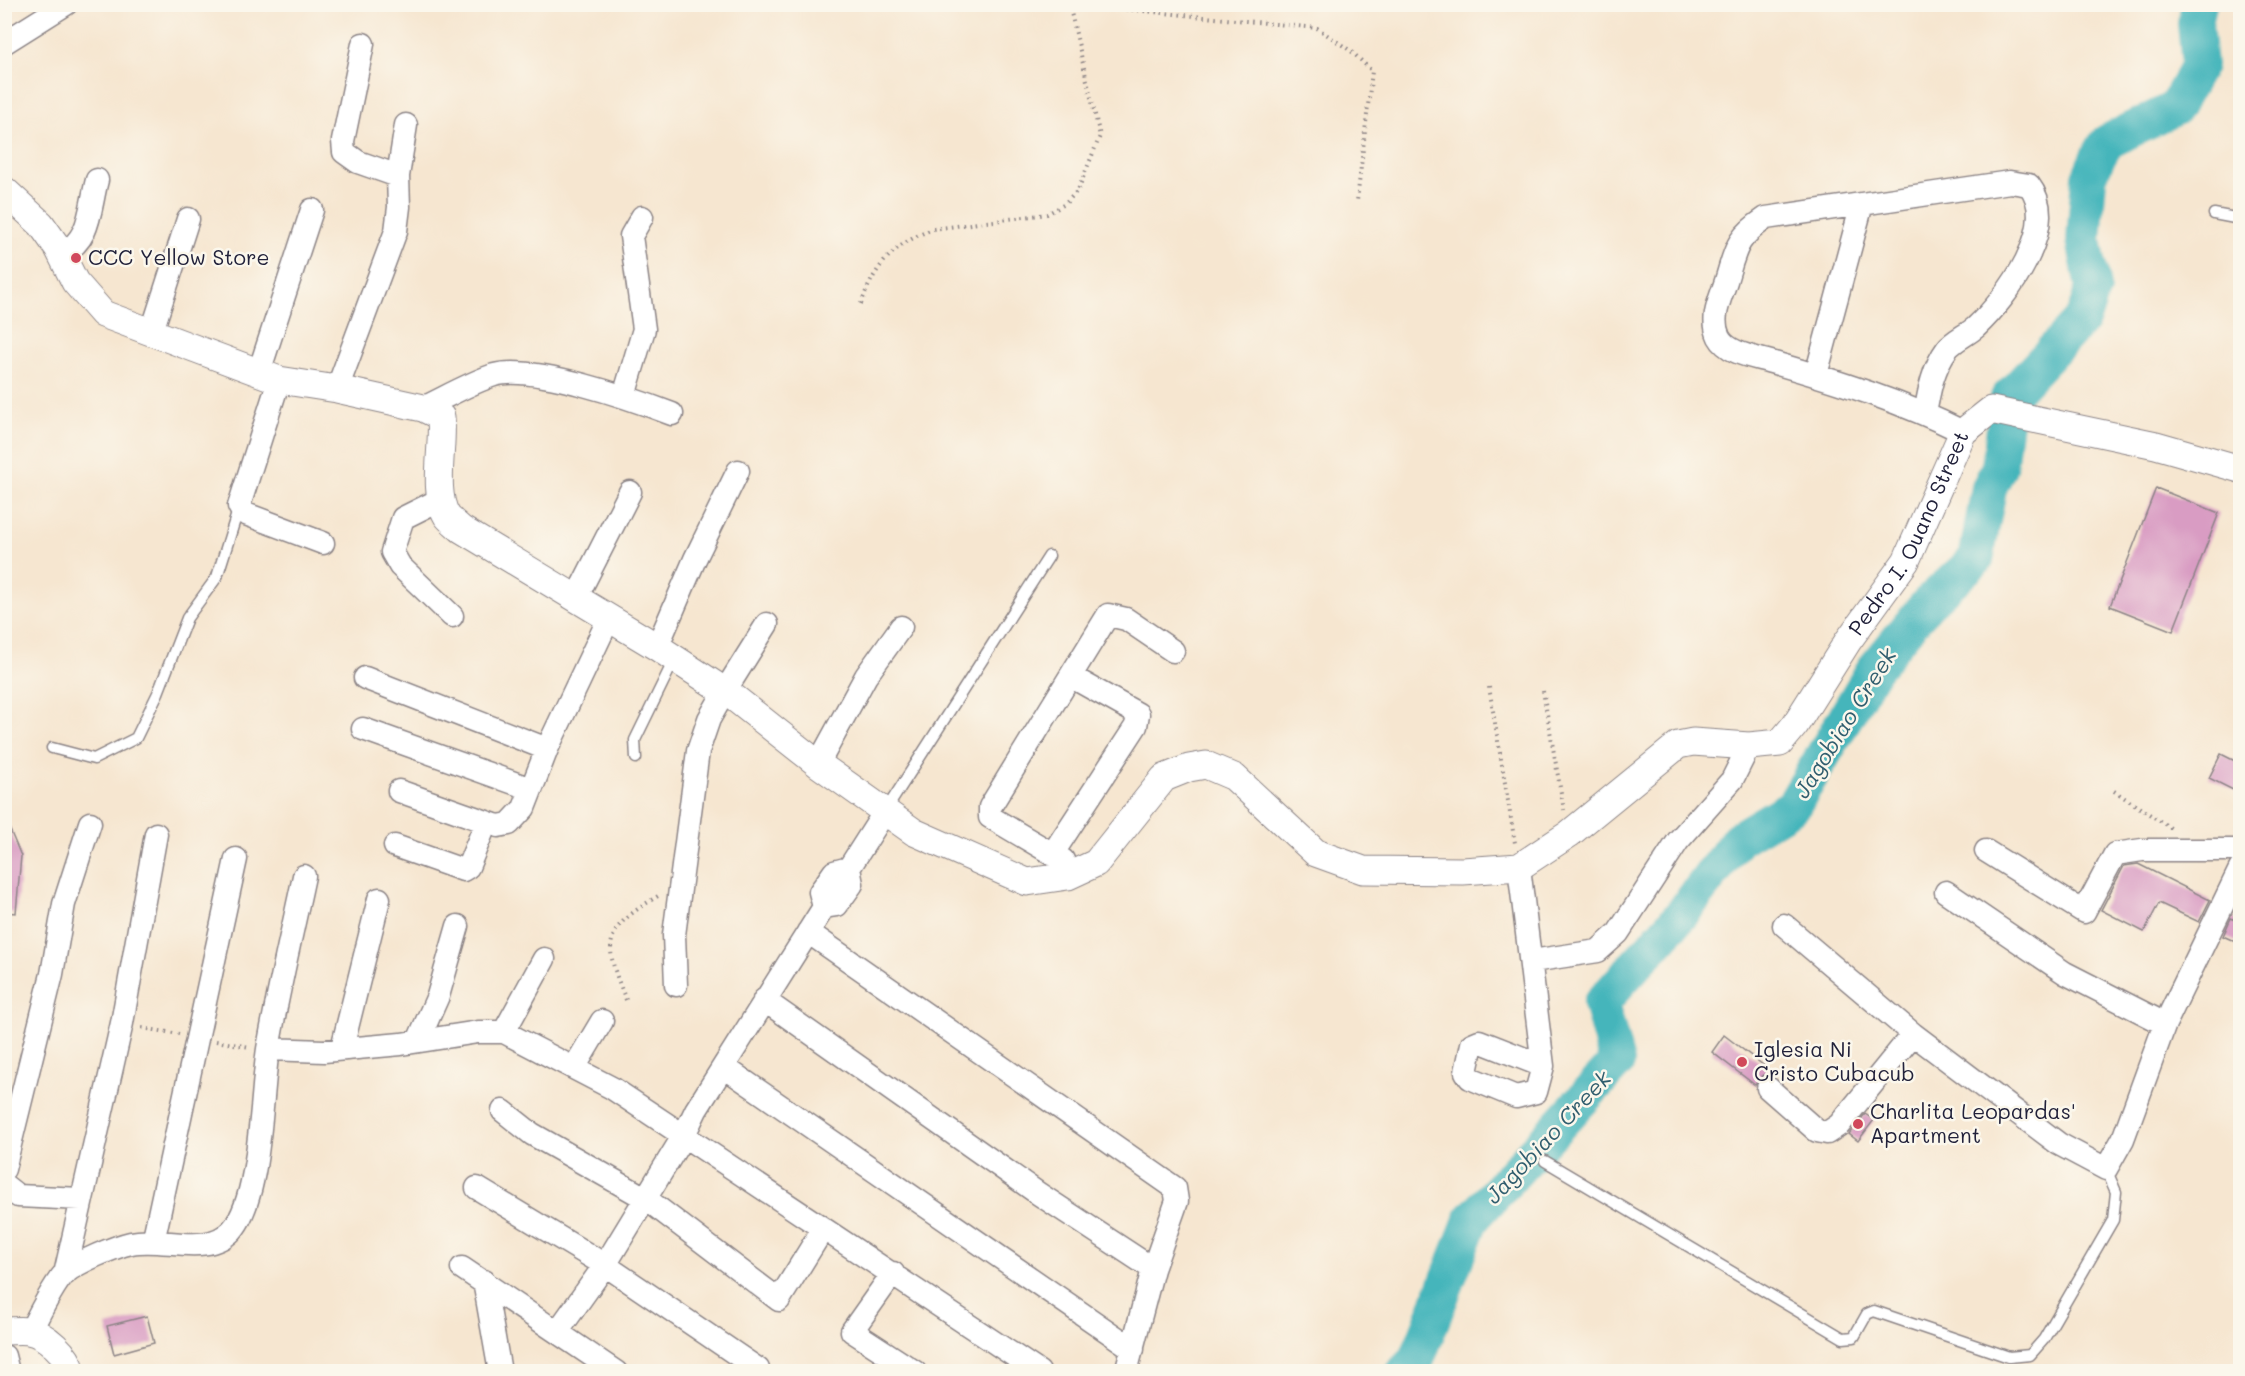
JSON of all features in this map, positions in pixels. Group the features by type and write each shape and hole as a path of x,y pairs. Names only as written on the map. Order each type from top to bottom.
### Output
{"street":[{"path":"4,43 66,4"},
{"path":"363,44 343,141 344,152 358,162 398,176"},
{"path":"338,388 396,231 399,207 398,176 406,125"},
{"path":"61,254 81,240 97,180"},
{"path":"1925,414 1932,376 1947,348 1976,327 2010,287 2028,258 2040,218 2037,195 2029,184 2010,182 1766,218 1746,231 1737,245 1714,320 1720,339 1732,350 1816,375 1925,414 1964,432"},
{"path":"4,190 41,224 61,254 75,282 104,314 269,376 338,388 423,408 441,417 443,440 441,499 448,516 461,529 666,653 724,691 818,764 914,832 1027,882 1068,876 1096,863 1164,778 1189,768 1206,765 1234,777 1316,853 1363,870 1463,871 1519,867 1569,834"},
{"path":"1816,375 1862,204"},
{"path":"312,210 269,376 239,506 243,513 323,543"},
{"path":"624,396 644,328 631,236 642,218"},
{"path":"152,331 188,219"},
{"path":"423,408 484,380 506,373 543,377 624,396 672,414"},
{"name":"Pedro I. Ouano Street","path":"1569,834 1678,745 1693,742 1749,746 1780,742 1795,725 1848,641 1906,561 1964,432 2003,412 2156,445 2241,469"},
{"path":"666,653 695,559 738,471"},
{"path":"576,598 630,492"},
{"path":"441,499 403,518 392,552 400,566 452,616"},
{"path":"1068,876 1063,860 990,817 990,807 1108,615 1126,619 1173,651"},
{"path":"399,790 486,823 498,826 509,824 524,808 547,749 609,618"},
{"path":"676,985 674,935 684,875 698,750 724,691 767,624"},
{"path":"818,764 866,676 901,627"},
{"path":"1053,853 1136,726 1138,714 1072,677"},
{"path":"365,678 547,749"},
{"path":"363,729 531,789"},
{"path":"1532,961 1598,951 1618,933 1678,841 1732,780 1749,746"},
{"path":"558,1331 605,1265 684,1135 696,1110 824,907 820,892 834,872 849,868 886,810"},
{"path":"4,1169 52,974 64,904 90,823"},
{"path":"395,846 463,870 468,867 486,823"},
{"path":"65,1274 122,1023 156,834"},
{"path":"1986,851 2084,912 2115,854 2142,850 2241,850"},
{"path":"153,1242 237,859"},
{"path":"1519,867 1543,1066"},
{"path":"1784,925 1913,1034 2059,1144 2106,1169 2123,1139 2165,1024 2241,869"},
{"path":"72,1371 69,1360 47,1341 17,1331 65,1274 94,1257 132,1243 209,1244 230,1232 241,1218 248,1200 268,1049 304,876"},
{"path":"1946,892 2065,973 2165,1024"},
{"path":"342,1048 379,899"},
{"path":"418,1041 438,996 458,926"},
{"path":"808,932 1175,1188 1177,1202 1153,1269 1134,1349 1126,1371"},
{"path":"504,1032 544,959"},
{"path":"765,1000 1039,1194 1153,1269"},
{"path":"574,1068 602,1021"},
{"path":"268,1049 324,1051 478,1032 504,1032 612,1088 1039,1371"},
{"path":"1768,1088 1817,1131 1827,1133 1839,1125 1913,1034"},
{"path":"724,1067 1134,1349"},
{"path":"503,1111 532,1134 645,1198 779,1300 823,1229"},
{"path":"4,1185 18,1196 81,1200"},
{"path":"477,1188 605,1265 758,1369"},
{"path":"462,1268 616,1371"},
{"path":"893,1273 852,1331 915,1371"},
{"path":"484,1281 500,1371"},
{"path":"4,1356 8,1371"}],"lane":[{"path":"2214,214 2241,219"},
{"path":"52,748 94,759 136,738 158,693 187,618 217,577 239,506"},
{"path":"886,810 1049,556"},
{"path":"636,758 635,740 666,653"},
{"path":"1545,1161 1842,1338 1854,1337 1867,1314 1874,1311 2009,1357 2030,1355 2044,1339 2113,1220 2116,1192 2106,1169"}],"path":[{"path":"861,304 869,283 881,262 915,236 933,229 1047,214 1065,204 1078,190 1100,136 1070,4 1317,28 1351,51 1372,71 1357,201"},
{"path":"1489,687 1519,867"},
{"path":"1542,691 1569,834"},
{"path":"2114,791 2173,830"},
{"path":"626,1000 610,956 610,943 617,926 630,913 662,893 684,875"}],"building":[{"path":"2156,488 2219,513 2173,631 2110,606"},
{"path":"2221,754 2241,764 2241,794 2209,778"},
{"path":"4,816 21,856 16,913 4,912"},
{"path":"2138,864 2210,900 2199,922 2159,903 2144,932 2101,910 2124,866"},
{"path":"2231,918 2241,922 2241,944 2223,936"},
{"name":"Iglesia Ni Cristo Cubacub","path":"1724,1035 1772,1072 1770,1075 1763,1075 1755,1085 1712,1052"},
{"path":"1865,1114 1874,1120 1858,1141 1849,1134"},
{"path":"147,1316 154,1343 114,1354 107,1326"}],"waterway":[{"name":"Jagobiao Creek","path":"1404,1372 1417,1359 1471,1220 1617,1062 1601,1003 1681,915 1738,839 1793,806 1874,669 1927,604 1976,559 1989,488 1999,467 2008,398 2083,318 2093,288 2084,240 2089,178 2107,142 2175,108 2199,65 2195,24 2199,4"}],"place":[{"name":"CCC Yellow Store","path":"76,258"},
{"name":"Iglesia Ni Cristo Cubacub","path":"1742,1062"},
{"name":"Charlita Leopardas' Apartment","path":"1858,1124"}]}
